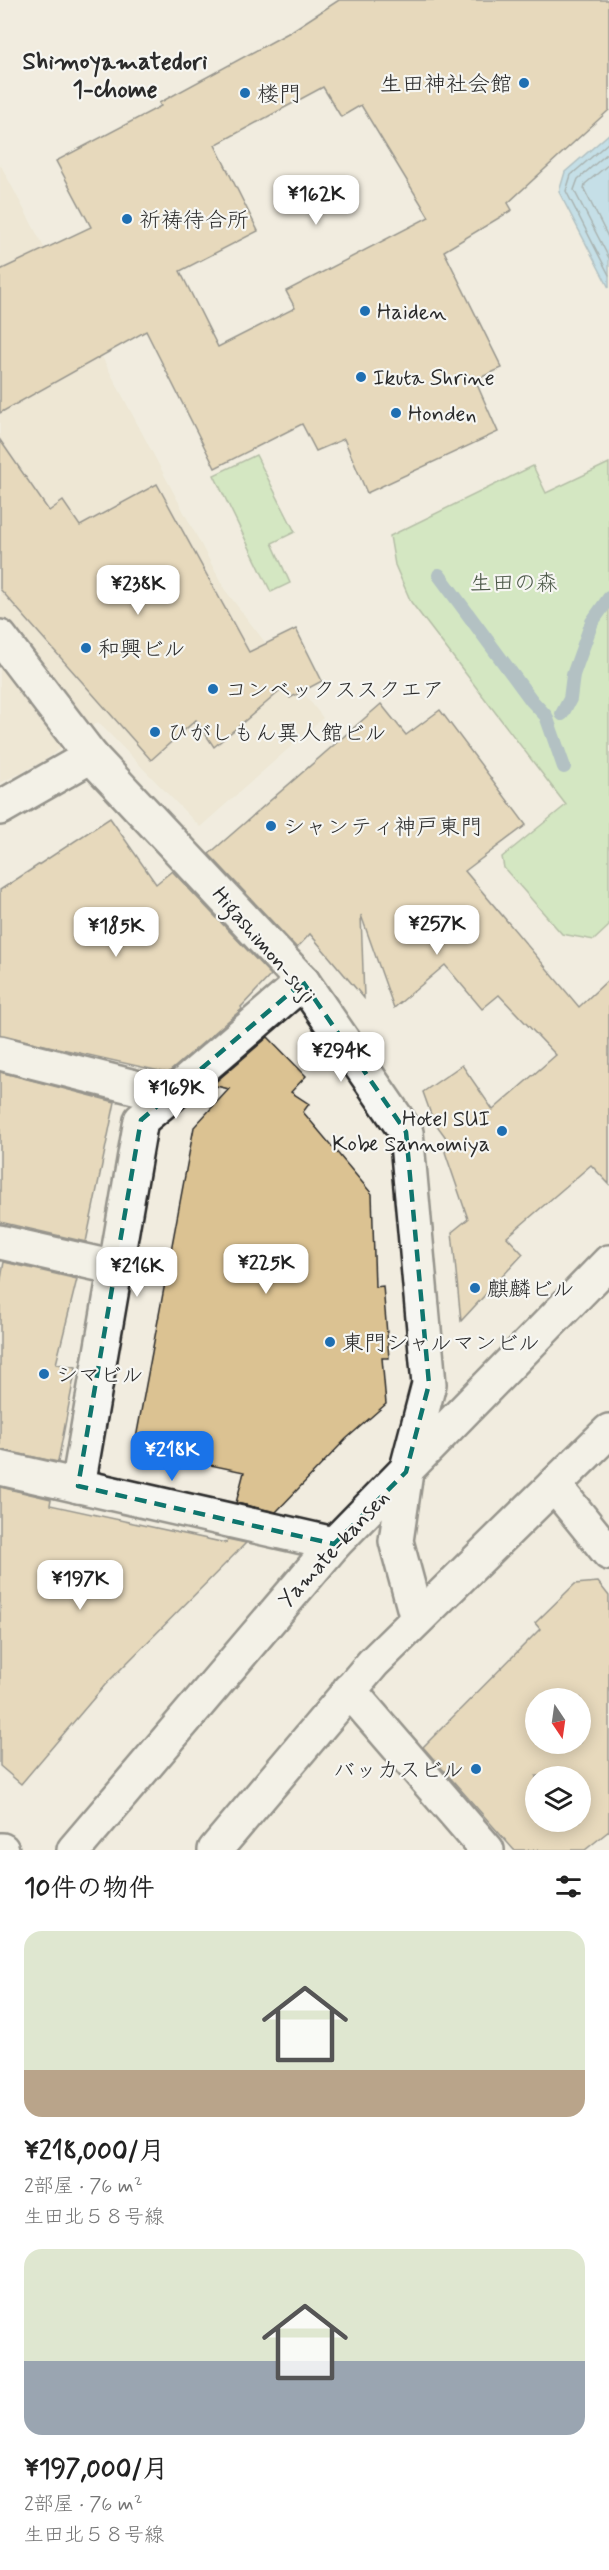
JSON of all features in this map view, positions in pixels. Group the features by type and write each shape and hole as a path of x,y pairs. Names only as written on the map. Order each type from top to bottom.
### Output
{"street":[{"name":"Higashimon-suji","path":"0,637 91,756 303,982 406,1132 429,1384 406,1472 396,1541 417,1619"},
{"path":"0,808 91,756"},
{"path":"78,1486 141,1120 303,982"},
{"path":"0,1053 170,1096"},
{"path":"0,1242 116,1268"},
{"name":"Yamate-kansen","path":"74,1850 334,1544 609,1262"},
{"path":"215,1850 349,1690 417,1619 609,1431"},
{"path":"0,1468 334,1544"},
{"path":"554,1485 609,1553"},
{"path":"349,1690 487,1850"}],"highlighted area":[{"path":"303,982 406,1132 429,1384 406,1472 334,1544 78,1486 141,1120"}],"shaded area":[{"path":"0,164 225,590 323,718 200,827 98,722 42,762 0,783"}],"green space":[{"path":"256,455 295,532 272,543 290,583 271,592 214,475"},
{"name":"生田の森","path":"609,463 609,926 594,940 562,934 504,868 502,857 566,805 411,602 395,565 390,536 533,466 546,493"}],"water":[{"path":"609,134 609,288 559,192 565,172"}],"building":[{"path":"339,0 609,0 609,110 508,203 512,210 444,251 502,368 475,380 498,432 367,493 344,439 316,451 302,424 215,468 146,331 0,413 0,270 91,227 56,161 161,106 159,103 290,32","holes":["323,87 341,117 361,105 429,217 286,291 295,308 218,347 180,271 258,231 215,145"]},
{"path":"0,440 49,511 63,501 80,526 157,484 249,652 296,629 322,681 290,698 285,687 214,747 196,720 151,760 0,589"},
{"path":"381,704 406,735 440,710 526,825 465,871 579,1007 609,979 609,1184 591,1165 507,1237 523,1254 461,1321 452,1232 468,1219 445,1152 452,1146 433,1120 423,1092 462,1065 493,1110 556,1055 499,995 482,1009 445,965 394,1008 361,915 364,998 310,934 297,948 209,854"},
{"path":"110,818 156,884 172,871 271,975 241,1007 242,1009 168,1073 0,1035 0,890"},
{"path":"268,1037 306,1076 291,1092 309,1104 303,1112 372,1194 375,1287 383,1286 389,1358 382,1358 386,1404 346,1439 276,1512 236,1503 244,1472 134,1449 194,1127 229,1089 212,1085"},
{"path":"0,1072 115,1102 86,1242 0,1222"},
{"path":"4,1262 77,1279 56,1364 76,1367 58,1462 0,1450 0,1284"},
{"path":"0,1487 51,1499 50,1505 226,1543 227,1539 246,1543 105,1685 21,1784 0,1766"},
{"path":"598,1582 609,1596 609,1831 585,1850 514,1850 423,1747 540,1629 535,1623 575,1584"}],"waterway":[{"path":"439,575 532,701 546,716 564,767"},
{"path":"562,714 570,699 573,675 592,622 609,598"}],"place":[{"name":"生田神社会館","path":"524,83"},
{"name":"楼門","path":"245,93"},
{"name":"祈祷待合所","path":"127,219"},
{"name":"Haiden","path":"365,311"},
{"name":"Ikuta Shrine","path":"361,377"},
{"name":"Honden","path":"396,413"},
{"name":"和興ビル","path":"86,648"},
{"name":"コンベックススクエア","path":"213,689"},
{"name":"ひがしもん異人館ビル","path":"155,732"},
{"name":"シャンティ神戸東門","path":"271,826"},
{"name":"Hotel SUI Kobe Sannomiya","path":"502,1131"},
{"name":"麒麟ビル","path":"475,1288"},
{"name":"東門シャルマンビル","path":"330,1342"},
{"name":"シマビル","path":"44,1374"},
{"name":"バッカスビル","path":"476,1769"}],"district":[{"name":"Shimoyamatedori 1-chome","path":"115,75"}]}
